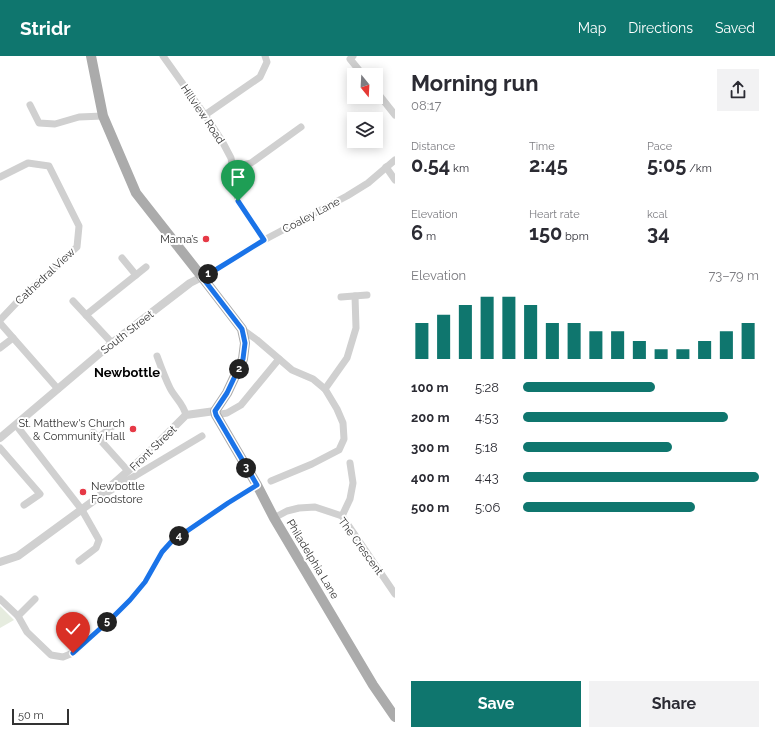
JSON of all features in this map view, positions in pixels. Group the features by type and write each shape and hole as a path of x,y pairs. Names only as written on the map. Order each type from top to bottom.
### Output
{"main road":[{"path":"92,56 103,116 136,193 242,329 245,343 243,359 227,393 215,413"},
{"name":"Philadelphia Lane","path":"215,413 257,485 274,518 373,685 395,717"}],"street":[{"name":"Hillview Road","path":"163,56 222,141 231,158 238,201 264,240"},
{"path":"205,115 260,77 267,62 265,56"},
{"path":"353,56 350,59 357,68"},
{"path":"383,100 395,115"},
{"path":"30,104 39,123 55,124 80,116 103,116"},
{"path":"232,168 251,163 301,127"},
{"name":"Coaley Lane","path":"202,277 264,240 347,196 368,182 395,160"},
{"name":"Cathedral View","path":"0,177 28,163 49,166 79,226 77,247 20,299 0,320"},
{"path":"386,167 395,180"},
{"path":"122,258 136,275"},
{"path":"86,315 146,267"},
{"name":"South Street","path":"0,438 112,343 190,283 202,277"},
{"path":"341,297 367,294"},
{"path":"325,389 346,358 356,328 354,296"},
{"path":"73,301 112,343"},
{"path":"0,323 58,389"},
{"path":"242,329 292,370 313,379 325,389 338,409 343,422 344,439 339,450 312,464 271,481"},
{"path":"0,348 13,338"},
{"path":"157,356 171,389 180,401 186,415"},
{"path":"215,413 227,413 241,405 279,359"},
{"name":"Front Street","path":"0,562 18,556 96,499 145,456 186,415 215,413"},
{"path":"16,425 82,510 99,540 96,548 79,561"},
{"path":"114,425 96,435 128,471"},
{"name":"Front Street","path":"96,499 202,436"},
{"path":"0,448 40,494 24,505"},
{"path":"342,516 350,499 353,483 350,463"},
{"path":"0,599 18,616 28,632 51,656 63,658 73,653 130,600 145,582 162,552 171,542 257,485"},
{"name":"The Crescent","path":"274,518 287,511 299,508 315,507 342,516 392,581 395,594"},
{"path":"18,616 35,599"}],"shaded area":[{"path":"0,606 14,620 0,628"}],"place":[{"name":"Mama’s","path":"206,239"},
{"name":"St. Matthew's Church & Community Hall","path":"133,429"},
{"name":"Newbottle Foodstore","path":"83,492"}],"district":[{"name":"Newbottle","path":"127,372"}],"route":[{"path":"73,653 130,600 145,582 162,552 171,542 257,485 215,411 227,393 243,359 245,343 242,329 202,277 264,240 238,201"}]}
